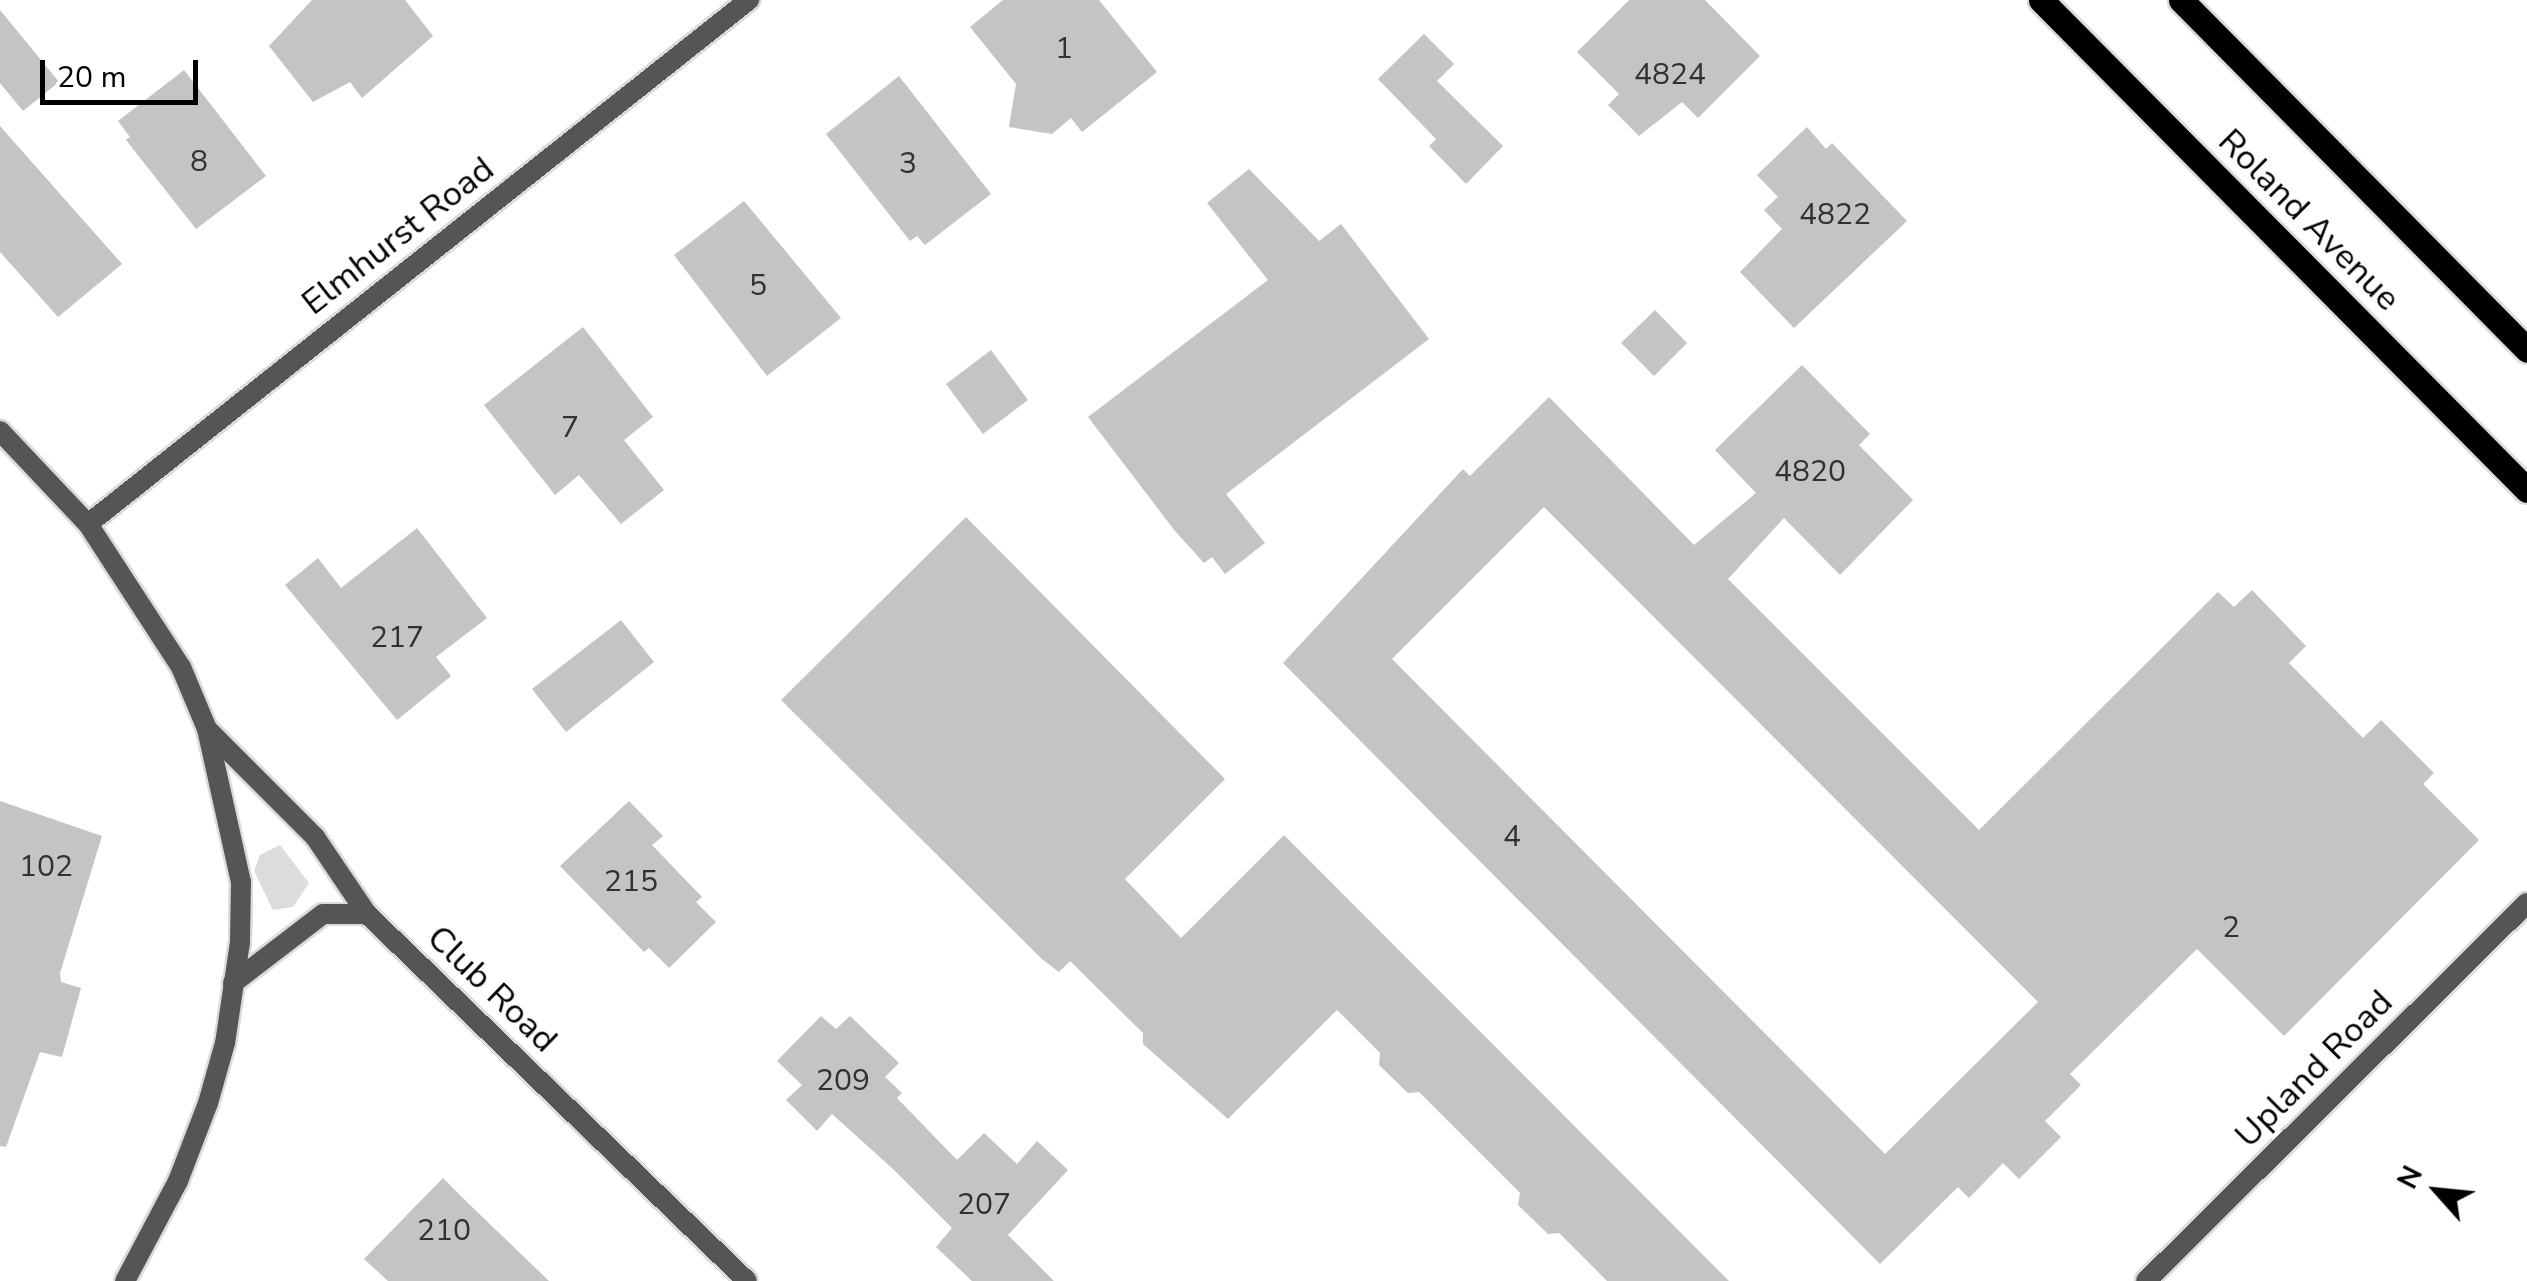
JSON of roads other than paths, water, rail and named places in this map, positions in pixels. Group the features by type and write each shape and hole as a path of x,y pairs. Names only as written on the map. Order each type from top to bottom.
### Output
{"main road":[{"name":"Roland Avenue","path":"2041,0 2527,490"},
{"name":"Roland Avenue","path":"2181,0 2527,350"}],"street":[{"name":"Elmhurst Road","path":"88,524 749,0"},
{"name":"Club Road","path":"0,432 88,524 180,667 207,729 241,882 233,983"},
{"name":"Club Road","path":"207,729 316,837 367,914 747,1281"},
{"name":"Upland Road","path":"2146,1281 2527,903"},
{"path":"126,1281 162,1217 208,1103 233,983 323,914 367,914"}]}
